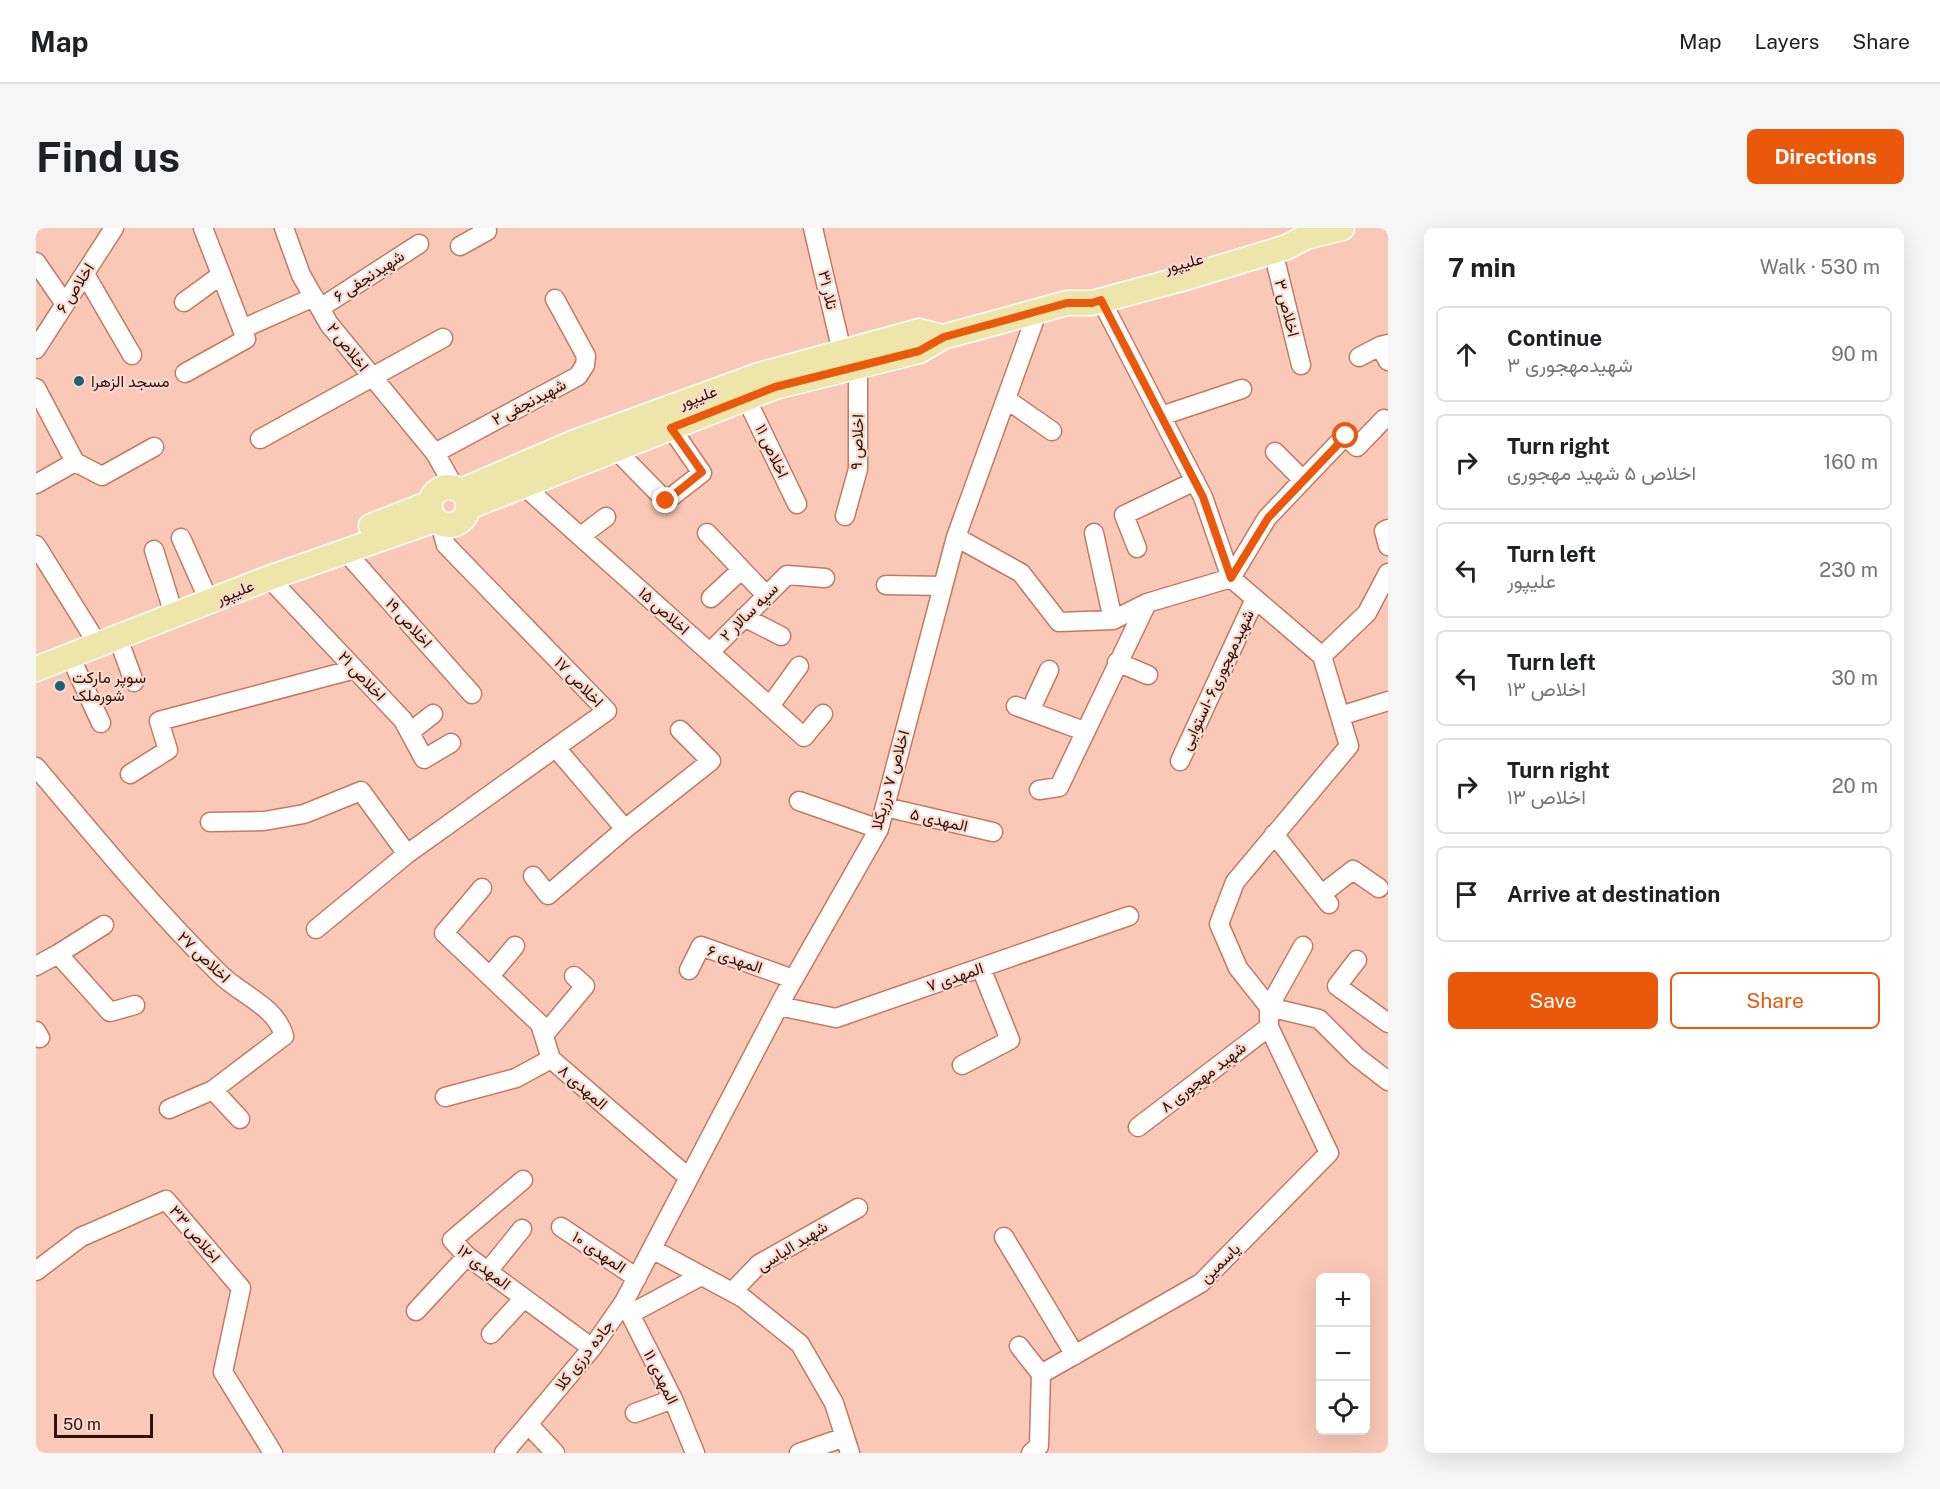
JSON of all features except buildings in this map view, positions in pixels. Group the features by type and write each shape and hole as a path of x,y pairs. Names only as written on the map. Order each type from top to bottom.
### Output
{"main road":[{"name":"علیپور","path":"36,657 103,639 345,551 575,442 748,379 850,359 919,351 944,337 1067,303 1092,303 1273,251 1306,237 1342,228"},
{"name":"علیپور","path":"1067,303 1084,290 1288,234 1306,237"},
{"name":"علیپور","path":"36,669 70,656 171,605 205,592 447,503 524,486 850,359"}],"street":[{"name":"اخلاص ۶","path":"36,349 114,228"},
{"path":"185,373 246,339 203,228"},
{"name":"اخلاص ۲","path":"285,228 301,275 329,324 435,453 447,503"},
{"name":"تلار ۳۱","path":"813,228 850,359"},
{"path":"460,246 488,229"},
{"name":"شهیدنجفی ۶","path":"242,329 317,303 418,244"},
{"name":"اخلاص ۳","path":"1273,251 1301,365"},
{"path":"36,262 65,304"},
{"path":"85,274 132,355"},
{"path":"184,302 221,275"},
{"name":"شهیدنجفی ۲","path":"435,453 578,376 586,356 555,299"},
{"path":"1101,300 1203,497 1231,578 1322,656 1349,746 1235,882 1219,924 1238,968 1269,1007 1319,1019 1356,1057 1388,1081"},
{"name":"اخلاص ۷ درزیکلا","path":"652,1249 793,980 879,829 956,537 1037,313"},
{"path":"260,439 373,379 443,338"},
{"path":"1359,357 1385,350"},
{"name":"اخلاص ۹","path":"845,516 858,469 850,359"},
{"path":"36,388 75,462 102,476 154,447"},
{"path":"1161,416 1242,389"},
{"name":"اخلاص ۱۱","path":"746,398 797,504"},
{"path":"1006,399 1052,431"},
{"path":"956,537 1021,573 1059,622 1113,620 1147,603 1231,578 1268,518 1303,480 1346,436 1357,447 1384,419"},
{"path":"615,449 666,501 702,472 671,428"},
{"path":"1275,452 1303,480"},
{"path":"36,484 75,462"},
{"path":"1137,548 1124,515 1195,481"},
{"name":"اخلاص ۱۵","path":"524,486 804,737 823,714"},
{"name":"اخلاص ۱۷","path":"316,929 408,854 607,711 446,545 447,503"},
{"path":"580,536 606,517"},
{"path":"1388,529 1384,531 1388,546"},
{"path":"707,533 765,596"},
{"path":"1094,533 1113,620"},
{"path":"181,538 205,592"},
{"path":"37,549 134,681"},
{"path":"154,550 171,605"},
{"name":"اخلاص ۱۹","path":"345,551 472,694"},
{"path":"711,598 741,570"},
{"path":"1322,656 1367,613 1388,573"},
{"name":"سپه سالار ۲","path":"710,652 787,575 825,578"},
{"name":"اخلاص ۲۱","path":"269,578 403,720 424,759 451,743"},
{"path":"886,585 942,586"},
{"name":"شهیدمهجوری۶ -استوایی","path":"1180,761 1255,599"},
{"path":"1039,790 1059,787 1147,603"},
{"path":"744,617 781,636"},
{"path":"70,656 101,723"},
{"path":"1117,662 1148,675"},
{"path":"770,706 799,666"},
{"path":"130,774 168,750 159,721 355,669"},
{"path":"1049,670 1023,708 1084,731"},
{"path":"1340,716 1388,701"},
{"path":"410,732 433,714"},
{"path":"533,876 548,895 711,760 680,730"},
{"path":"556,748 625,829"},
{"name":"اخلاص ۲۷","path":"36,767 166,921 223,977 280,1020 284,1036 213,1090 169,1109"},
{"path":"210,822 264,821 304,814 361,791 408,854"},
{"path":"799,801 879,829"},
{"name":"المهدی ۵","path":"885,807 993,832"},
{"path":"1274,834 1326,899 1353,870 1379,888"},
{"name":"المهدی ۸","path":"482,888 444,933 540,1024 551,1059 689,1178"},
{"name":"المهدی ۷","path":"779,1006 836,1018 1129,916"},
{"path":"36,966 104,925"},
{"path":"490,976 515,946"},
{"name":"المهدی ۶","path":"689,970 701,946 793,980"},
{"path":"1269,1027 1269,1007 1303,946"},
{"path":"58,954 110,1012 135,1005"},
{"path":"1357,960 1336,986 1388,1023"},
{"path":"962,1065 1010,1040 981,968"},
{"path":"544,1035 585,986 574,976"},
{"name":"شهید مهجوری ۸","path":"1138,1128 1269,1027"},
{"name":"یاسمین","path":"1041,1374 1201,1283 1329,1154 1269,1027"},
{"path":"445,1096 516,1078 551,1059"},
{"path":"213,1090 240,1119"},
{"name":"المهدی ۱۲","path":"523,1180 452,1240 467,1256 592,1348"},
{"name":"اخلاص ۳۳","path":"36,1271 81,1237 166,1200 241,1288 223,1372 273,1453"},
{"name":"شهید الیاسی","path":"732,1292 759,1264 858,1208"},
{"name":"المهدی ۱۰","path":"561,1227 637,1278"},
{"path":"488,1271 522,1230"},
{"path":"1004,1237 1075,1355"},
{"path":"652,1249 743,1298 800,1344 834,1403 847,1445 799,1453"},
{"name":"جاده درزی کلا","path":"504,1453 627,1308 637,1278 652,1249"},
{"path":"416,1311 467,1256"},
{"path":"627,1308 700,1276"},
{"path":"491,1334 524,1298"},
{"name":"المهدی ۱۱","path":"627,1308 673,1399 695,1453"},
{"path":"1019,1346 1041,1374 1040,1446 1031,1453"},
{"path":"635,1413 673,1399"},
{"path":"528,1424 555,1453"}],"place":[{"name":"مسجد الزهرا","path":"79,381"},
{"name":"سوپر مارکت شورملک","path":"60,686"}],"route":[{"path":"666,501 702,472 671,428 775,387 919,351 944,337 1067,303 1092,303 1101,300 1203,497 1231,578 1268,518 1346,436"}]}
